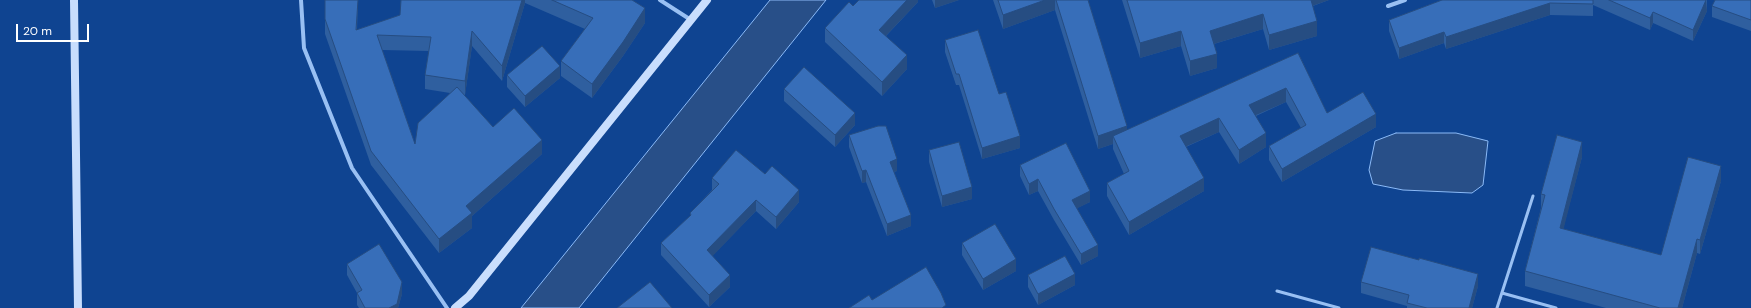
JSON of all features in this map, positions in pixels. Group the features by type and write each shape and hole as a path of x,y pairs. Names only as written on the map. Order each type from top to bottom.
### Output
{"street":[{"path":"74,0 78,308"},
{"path":"301,0 304,48 352,168 447,308"},
{"path":"660,0 691,20"},
{"path":"455,308 469,296 706,0"},
{"path":"1388,6 1405,0"}],"lane":[{"path":"1497,308 1533,196"},
{"path":"1277,291 1339,308"},
{"path":"1502,294 1556,308"}],"water":[{"path":"770,0 826,0 579,308 521,308"},
{"path":"1396,133 1456,133 1488,141 1483,185 1472,193 1403,190 1373,184 1369,170 1375,141"}],"building":[{"path":"325,0 358,0 356,30 400,15 401,0 522,0 502,66 472,31 465,81 425,75 431,37 377,35 415,144 418,123 457,87 493,127 514,108 542,140 466,206 472,213 439,239 371,151 325,19"},
{"path":"552,0 632,0 645,8 623,42 592,84 561,61 593,18"},
{"path":"859,0 907,0 879,30 907,55 882,82 825,28 849,2 853,6"},
{"path":"998,0 1045,0 1003,15"},
{"path":"1056,0 1088,0 1127,126 1098,136"},
{"path":"1127,0 1311,0 1317,21 1269,35 1263,14 1210,31 1217,54 1190,61 1181,31 1140,43"},
{"path":"1442,0 1593,0 1593,4 1550,3 1446,37 1444,32 1399,48 1389,20"},
{"path":"1609,0 1706,0 1693,30 1653,12 1650,18"},
{"path":"1715,0 1751,0 1751,20 1712,6"},
{"path":"978,30 999,94 1006,92 1020,136 982,148 959,74 956,74 945,40"},
{"path":"542,46 560,66 525,96 507,75"},
{"path":"1298,53 1327,113 1363,92 1376,114 1282,169 1269,146 1306,125 1286,88 1249,105 1266,133 1239,150 1219,118 1180,136 1204,178 1129,222 1107,183 1129,171 1113,136"},
{"path":"804,67 855,113 835,135 784,89"},
{"path":"878,126 886,126 897,159 890,162 911,215 887,224 866,170 862,171 849,135"},
{"path":"1557,135 1582,142 1560,228 1661,255 1688,157 1721,166 1700,240 1697,239 1678,308 1660,308 1525,271 1545,195 1541,194"},
{"path":"959,142 972,187 942,196 929,150"},
{"path":"1066,143 1090,191 1072,200 1098,245 1081,254 1038,179 1029,184 1020,165"},
{"path":"736,150 765,174 772,166 799,190 776,217 756,200 707,250 730,275 709,295 661,243 691,215 690,213 719,184 712,178"},
{"path":"995,224 1016,259 983,279 962,243"},
{"path":"379,244 402,282 397,304 389,308 365,308 357,293 362,290 347,264"},
{"path":"1371,247 1478,274 1469,308 1427,308 1407,303 1409,295 1361,282"},
{"path":"1065,256 1075,274 1038,294 1028,275"},
{"path":"926,267 946,305 942,308 849,308 869,295 872,300"},
{"path":"650,282 672,308 617,308"}]}
